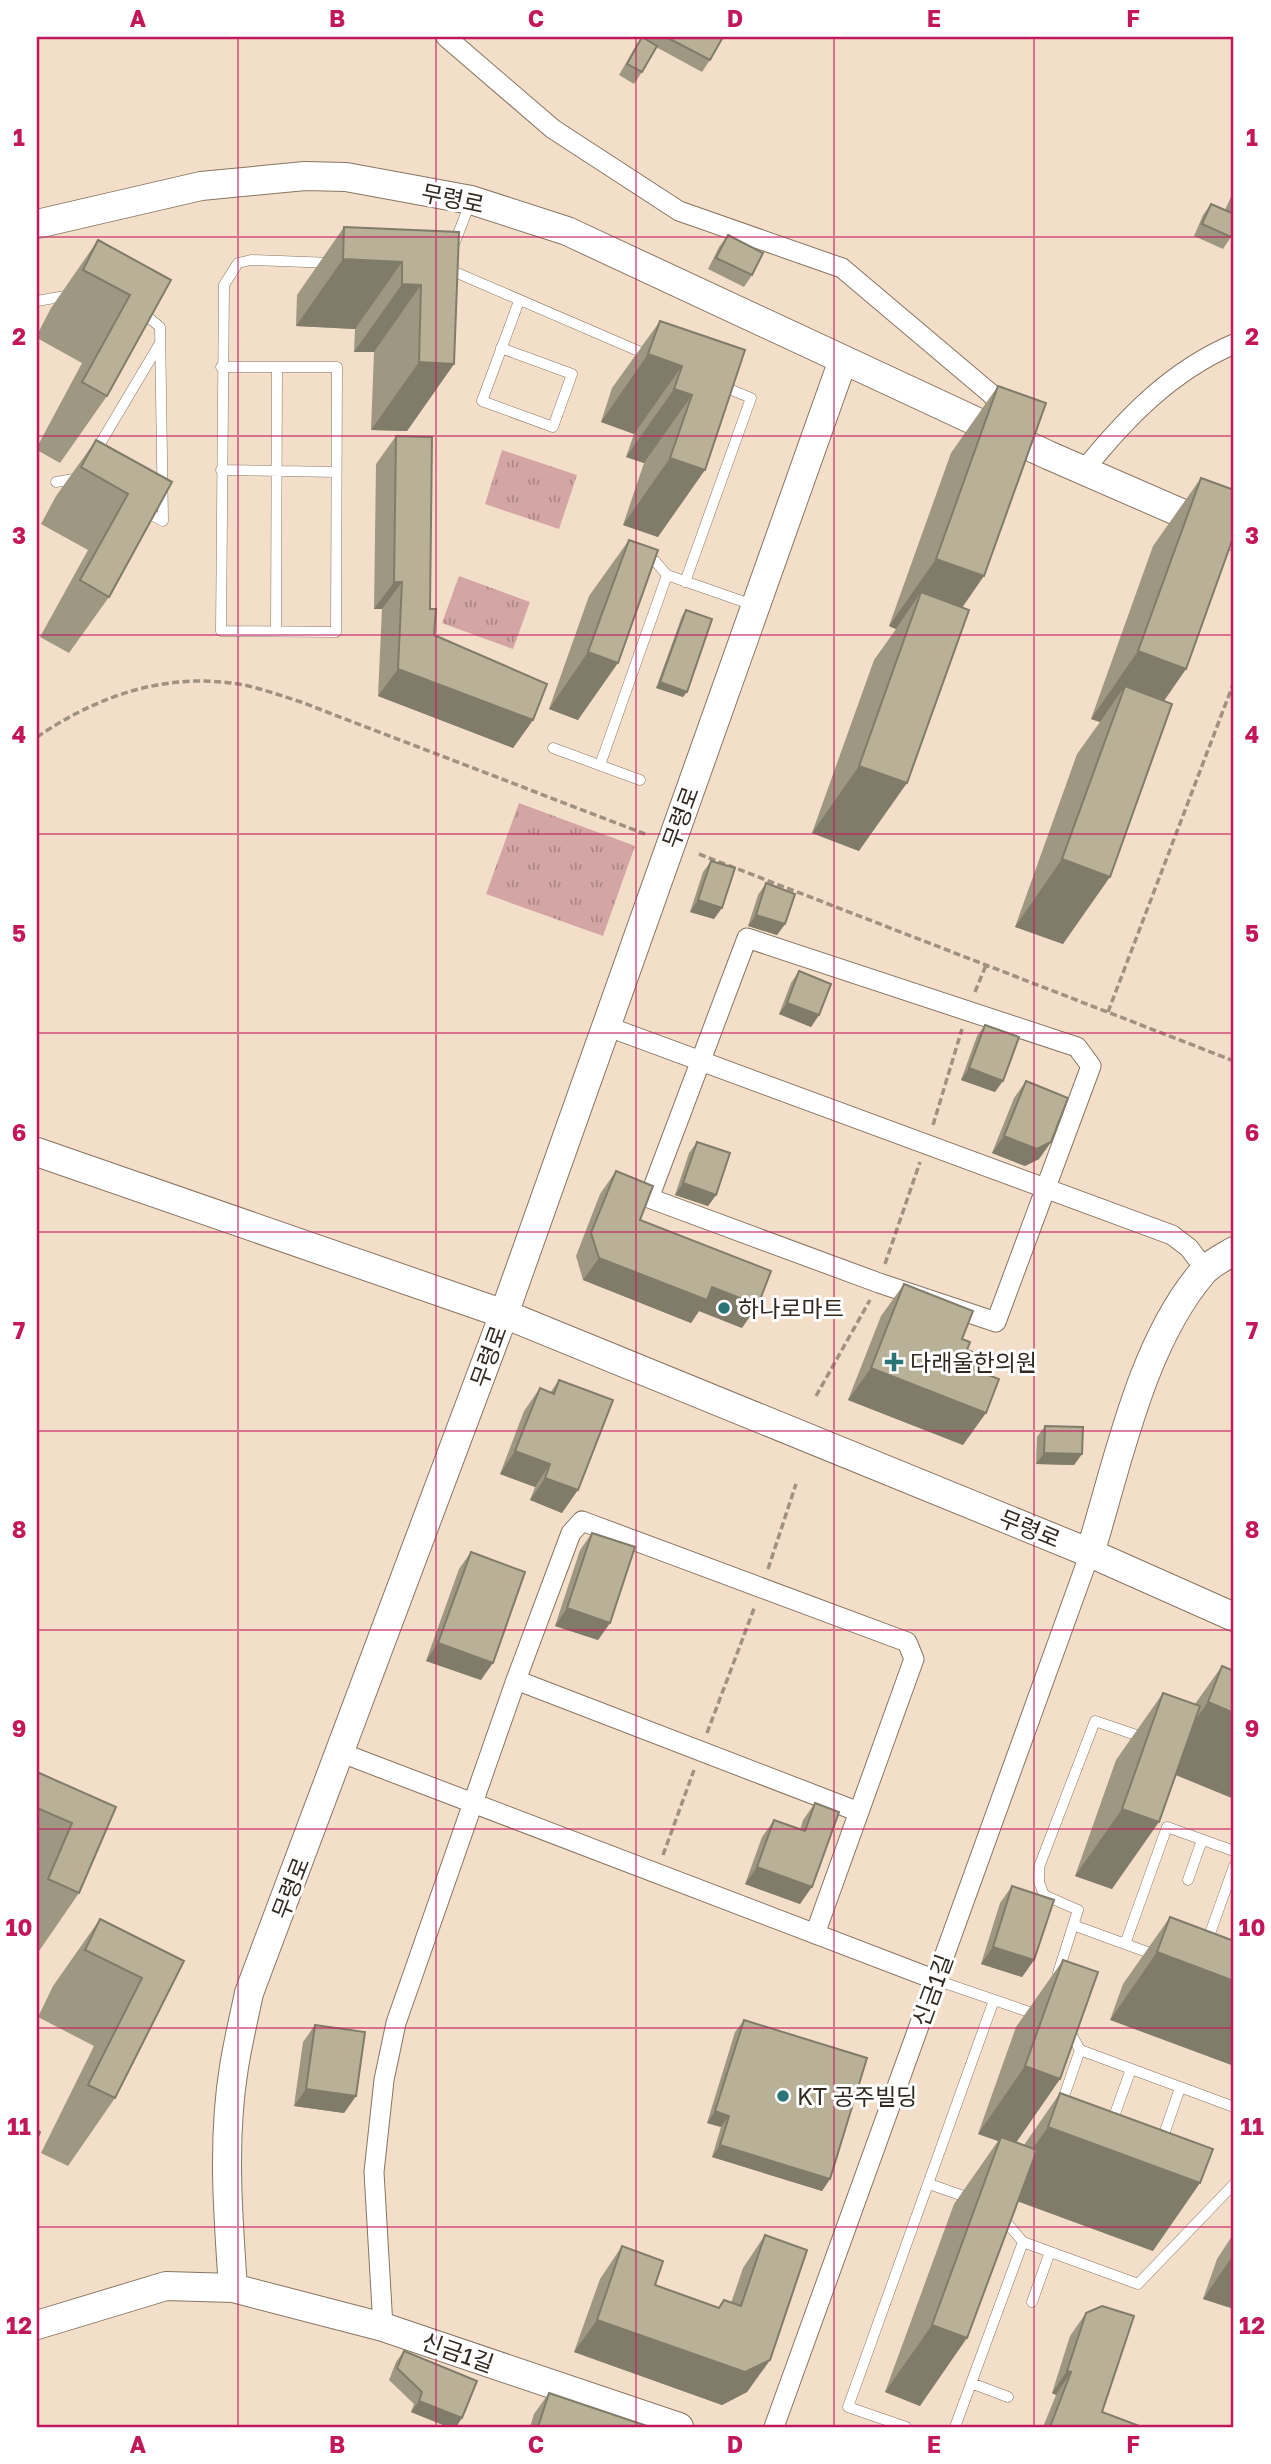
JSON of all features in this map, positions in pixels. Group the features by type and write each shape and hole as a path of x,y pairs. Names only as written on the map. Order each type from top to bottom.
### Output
{"street":[{"path":"446,37 553,129 679,211 842,268 990,393 1048,454"},
{"name":"무령로","path":"37,224 201,186 305,176 346,177 471,200 567,231 1048,454 1234,536"},
{"path":"1084,470 1119,426 1163,385 1215,352 1234,344"},
{"name":"무령로","path":"233,2288 227,2195 233,2069 249,1993 342,1753 504,1314 843,360"},
{"path":"747,938 967,1012 1077,1047 1091,1066 996,1322 879,1283 649,1198 747,938"},
{"path":"606,1026 1172,1235 1189,1248 1205,1269"},
{"name":"무령로","path":"37,1152 504,1314 1090,1553 1234,1617"},
{"name":"무령로","path":"1090,1553 1137,1400 1170,1319 1205,1269 1234,1251"},
{"path":"383,2327 374,2172 384,2080 396,2023 516,1680 571,1533 582,1521 907,1642 914,1659 815,1934"},
{"name":"신금1길","path":"774,2427 1090,1553"},
{"path":"516,1680 859,1812"},
{"path":"342,1753 936,1980"},
{"path":"37,2325 166,2286 233,2288"},
{"name":"신금1길","path":"233,2288 383,2327 679,2427"}],"lane":[{"path":"445,273 471,200"},
{"path":"221,367 337,367 336,632 221,631 221,367 224,285 238,263 251,260 348,264"},
{"path":"431,267 661,360"},
{"path":"37,301 87,292"},
{"path":"501,348 572,374 553,427 482,401 501,348 519,301"},
{"path":"128,502 163,521 160,327 131,303"},
{"path":"80,478 160,342"},
{"path":"276,631 278,367"},
{"path":"685,582 751,398 712,382"},
{"path":"221,470 336,472"},
{"path":"56,482 80,478 94,484"},
{"path":"628,552 655,561 667,575 757,606"},
{"path":"600,765 667,575"},
{"path":"552,747 640,780"},
{"path":"1053,1991 1078,1910 1044,1895 1039,1882 1040,1867 1095,1721 1158,1742"},
{"path":"1125,1944 1167,1827 1234,1851"},
{"path":"1188,1880 1202,1840"},
{"path":"1202,1957 1234,1866"},
{"path":"1073,1925 1173,1961"},
{"path":"936,1980 1045,2017 1049,2004"},
{"path":"906,2427 848,2407 994,2000"},
{"path":"1056,2021 1066,2025 1080,2050 1234,2107"},
{"path":"1056,2120 1080,2050"},
{"path":"1107,2137 1131,2069"},
{"path":"1158,2153 1180,2088"},
{"path":"929,2184 980,2202"},
{"path":"992,2207 1023,2242 1138,2284 1234,2184"},
{"path":"955,2427 1023,2242"},
{"path":"1032,2302 1051,2252"},
{"path":"971,2383 1008,2397"}],"path":[{"path":"37,737 94,702 137,689 186,680 244,685 301,702 645,834"},
{"path":"1108,1012 1234,682"},
{"path":"699,854 1234,1061"},
{"path":"816,1396 879,1283 927,1143 967,1012 986,965"},
{"path":"656,1873 796,1485"}],"green space":[{"path":"502,450 577,475 559,529 485,504"},
{"path":"459,576 530,602 513,649 442,623"},
{"path":"519,803 635,846 603,936 486,894"}],"building":[{"path":"642,37 657,46 642,72 627,64"},
{"path":"666,37 723,37 710,60"},
{"path":"1211,204 1234,214 1234,231 1231,237 1202,224"},
{"path":"344,227 459,232 454,364 419,362 421,285 402,284 402,262 343,259"},
{"path":"728,235 763,253 752,275 716,258"},
{"path":"98,240 171,280 107,396 82,382 130,295 83,270"},
{"path":"660,321 745,350 705,470 670,458 692,395 674,389 682,366 648,354"},
{"path":"998,386 1046,403 984,576 936,559"},
{"path":"396,436 432,437 430,609 436,609 434,635 547,684 533,720 398,669 402,582 394,582"},
{"path":"96,440 172,482 109,597 80,580 128,494 81,467"},
{"path":"1201,478 1234,490 1234,535 1186,669 1138,651"},
{"path":"629,540 658,550 618,663 588,652"},
{"path":"921,592 969,610 907,783 859,766"},
{"path":"686,610 712,619 687,692 660,682"},
{"path":"1125,686 1172,704 1110,877 1062,859"},
{"path":"711,861 735,868 722,908 698,900"},
{"path":"766,883 795,894 785,924 756,915"},
{"path":"799,971 831,984 819,1015 787,1003"},
{"path":"985,1025 1019,1037 1003,1081 969,1068"},
{"path":"1026,1081 1068,1098 1051,1142 1037,1149 1004,1136"},
{"path":"697,1142 730,1153 716,1195 683,1183"},
{"path":"616,1171 653,1186 640,1220 771,1271 758,1305 712,1287 707,1300 599,1258 591,1233"},
{"path":"904,1284 973,1311 962,1339 970,1342 967,1350 981,1355 977,1363 983,1365 980,1372 999,1379 986,1413 871,1368"},
{"path":"559,1380 613,1400 578,1490 545,1478 550,1464 515,1451 540,1388 554,1394"},
{"path":"1045,1426 1083,1427 1082,1454 1044,1453"},
{"path":"592,1533 635,1547 610,1623 567,1608"},
{"path":"471,1552 525,1572 493,1663 438,1643"},
{"path":"1222,1666 1234,1671 1234,1713 1208,1702"},
{"path":"1163,1693 1200,1706 1159,1822 1122,1809"},
{"path":"37,1772 116,1807 79,1893 48,1879 72,1823 37,1808"},
{"path":"815,1803 839,1812 812,1887 757,1867 774,1820 805,1831"},
{"path":"1012,1886 1054,1900 1034,1960 993,1947"},
{"path":"1170,1917 1234,1941 1234,1981 1157,1952"},
{"path":"100,1919 184,1961 115,2098 88,2085 142,1978 85,1950"},
{"path":"1063,1960 1098,1972 1060,2079 1025,2066"},
{"name":"KT 공주빌딩","path":"744,2020 867,2058 830,2179 720,2145 729,2116 715,2111"},
{"path":"315,2025 365,2032 356,2096 306,2089"},
{"path":"1060,2093 1213,2149 1200,2183 1048,2127"},
{"path":"1001,2137 1037,2150 967,2338 932,2325"},
{"path":"765,2235 807,2250 770,2360 745,2372 597,2320 622,2246 663,2261 655,2285 719,2308 724,2300 741,2306"},
{"path":"1102,2306 1134,2316 1102,2412 1142,2427 1050,2427 1071,2372 1067,2371 1086,2313"},
{"path":"404,2351 477,2381 462,2418 419,2401 422,2392 397,2368"},
{"path":"549,2393 650,2427 538,2427"}],"place":[{"name":"하나로마트","path":"724,1308"},
{"name":"다래울한의원","path":"894,1362"},
{"name":"KT 공주빌딩","path":"783,2096"}]}
